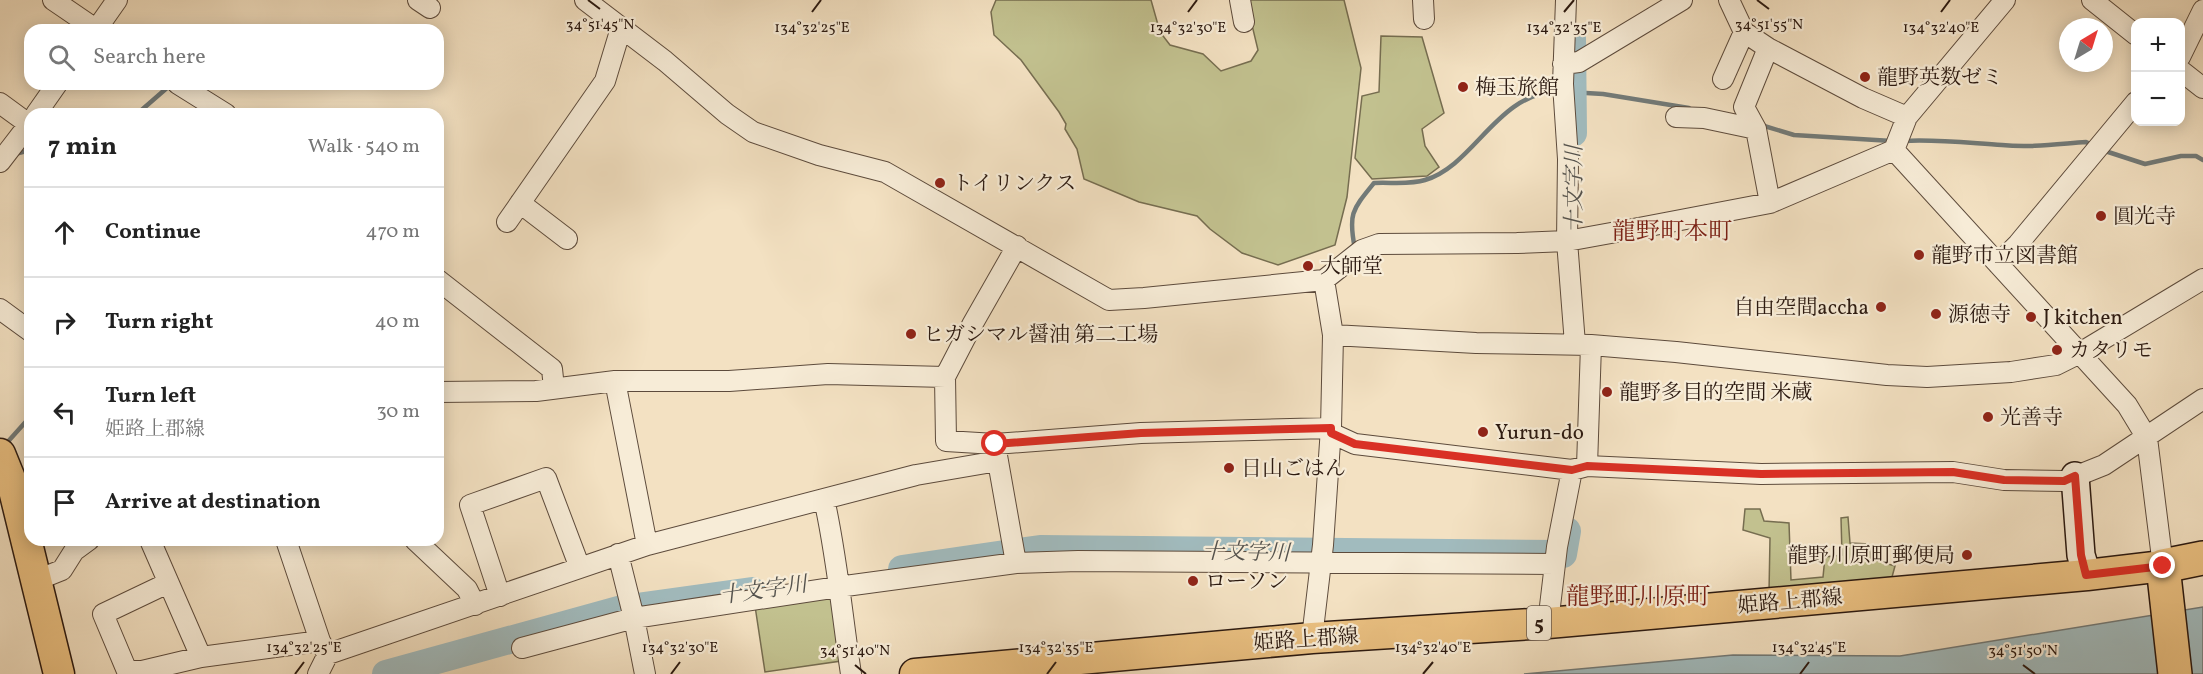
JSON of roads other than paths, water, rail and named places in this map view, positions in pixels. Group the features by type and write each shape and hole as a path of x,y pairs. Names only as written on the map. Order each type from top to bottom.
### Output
{"highway":[{"path":"2175,674 2163,566 2203,558"}],"main road":[{"path":"0,454 13,486 24,529"},
{"path":"28,546 59,674"},
{"name":"姫路上郡線","path":"915,674 1312,638 1548,623 2086,575 2163,566"}],"street":[{"path":"53,0 87,24"},
{"path":"100,24 117,0"},
{"path":"585,0 665,61 727,114 753,132 819,155 885,172 1109,300 1324,280 1362,250 1379,244 1567,241 1770,203 1894,150 1907,117 2005,0"},
{"path":"1240,0 1244,22"},
{"path":"1548,623 1556,555 1579,468 1583,345 1567,241 1568,159 1563,64 1566,0"},
{"path":"1563,64 1579,62 1682,0"},
{"path":"1729,0 1744,32 1768,48 1863,98 1907,117"},
{"path":"2092,0 2131,31"},
{"path":"2185,48 2203,10"},
{"path":"507,222 605,81 621,28"},
{"path":"1723,79 1744,32"},
{"path":"1768,48 1744,107 1756,129 1770,203"},
{"path":"2183,72 2203,88"},
{"path":"40,108 53,90"},
{"path":"188,90 216,108"},
{"path":"0,103 24,117"},
{"path":"1998,264 2018,244 2131,108"},
{"path":"1676,117 1704,118 1756,129"},
{"path":"0,162 24,130"},
{"path":"1894,150 1966,232 2127,405 2147,438 2163,566"},
{"path":"520,203 567,239"},
{"path":"996,453 946,441 945,378 1017,246"},
{"path":"1333,335 1476,343 1583,345 1676,352 1887,375 1927,377 2011,372 2056,365 2203,279"},
{"path":"1312,638 1322,553 1331,431 1333,335 1324,280"},
{"path":"444,285 552,369 554,388"},
{"path":"0,309 24,327"},
{"path":"444,392 536,391 615,381 729,381 828,374 945,378"},
{"path":"615,381 647,545"},
{"path":"168,583 103,614 127,671 142,671 201,657 324,647 475,604 647,545 996,453 1141,433 1331,431 1355,444 1579,468 1761,474 1953,472 2004,480 2064,481 2104,465 2203,399"},
{"path":"996,453 1016,563"},
{"path":"2075,476 2081,555 2086,575"},
{"path":"500,596 470,505 546,478 580,568"},
{"path":"824,499 833,541 851,674"},
{"path":"37,580 62,570 74,551 81,546"},
{"path":"153,546 201,657"},
{"path":"288,546 324,647 318,674"},
{"path":"421,546 467,589 475,604"},
{"path":"522,648 632,609 837,578 1016,563 1322,553 1556,555"},
{"path":"618,554 645,674"}],"water":[{"path":"2203,607 2203,674 1524,674 1733,655 1900,656"}],"waterway":[{"name":"十文字川","path":"1572,38 1573,133"},
{"path":"144,108 165,90"},
{"path":"1355,249 1352,228 1354,213 1374,183 1419,182 1443,172 1518,104 1537,95 1558,91"},
{"path":"1569,92 1603,94 1689,108"},
{"path":"1761,125 1794,135 1892,141"},
{"path":"1903,141 2023,146 2086,142 2094,146"},
{"path":"2102,150 2145,164 2181,156 2196,156 2203,160"},
{"path":"15,154 24,152"},
{"path":"4,446 24,424"},
{"name":"十文字川","path":"902,569 1040,549 1563,554 1567,531"},
{"name":"十文字川","path":"386,674 622,609 752,591"}],"place":[{"name":"龍野英数ゼミ","path":"1865,77"},
{"name":"梅玉旅館","path":"1463,87"},
{"name":"トイリンクス","path":"940,183"},
{"name":"圓光寺","path":"2101,216"},
{"name":"龍野市立図書館","path":"1919,255"},
{"name":"大師堂","path":"1308,266"},
{"name":"自由空間accha","path":"1881,307"},
{"name":"源徳寺","path":"1936,314"},
{"name":"J kitchen","path":"2031,317"},
{"name":"ヒガシマル醤油 第二工場","path":"911,334"},
{"name":"カタリモ","path":"2057,350"},
{"name":"龍野多目的空間 米蔵","path":"1607,392"},
{"name":"光善寺","path":"1988,417"},
{"name":"Yurun-do","path":"1483,432"},
{"name":"日山ごはん","path":"1229,468"},
{"name":"龍野川原町郵便局","path":"1967,555"},
{"name":"ローソン","path":"1193,581"}],"district":[{"name":"龍野町本町","path":"1672,231"},
{"name":"龍野町川原町","path":"1638,596"}]}
